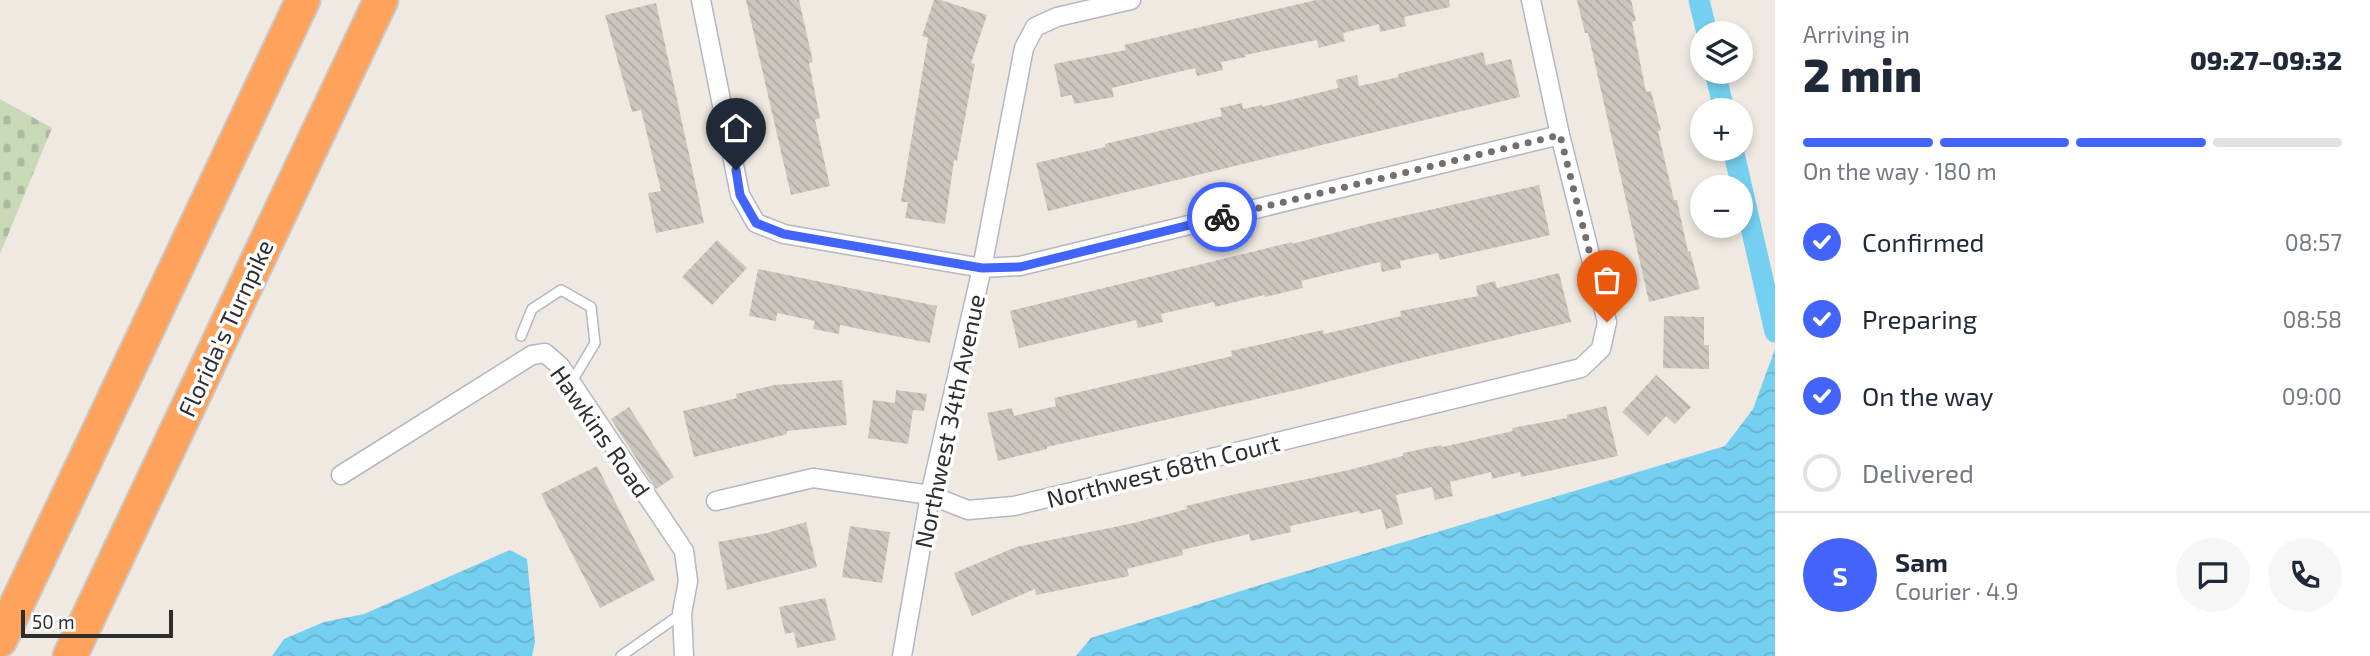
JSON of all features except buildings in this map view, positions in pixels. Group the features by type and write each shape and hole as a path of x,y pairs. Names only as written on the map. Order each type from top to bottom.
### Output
{"highway":[{"path":"0,640 303,0"},
{"name":"Florida's Turnpike","path":"70,656 381,0"}],"street":[{"name":"Northwest 34th Avenue","path":"701,0 740,195 756,223 784,234 982,268 930,495 902,656"},
{"path":"1131,0 1057,17 1035,27 1024,48 982,268 1020,267 1560,135 1531,0"},
{"name":"Northwest 68th Court","path":"716,501 813,478 930,495 968,510 1014,506 1581,368 1601,349 1607,322 1560,135"},
{"name":"Hawkins Road","path":"341,475 532,355 545,353 560,366 684,551 688,581 682,613 684,656"}],"lane":[{"path":"521,336 532,309 561,290 590,307 595,343 571,383"},
{"path":"621,656 682,613"}],"green space":[{"path":"0,99 52,128 0,254"}],"water":[{"path":"1775,349 1775,656 1076,656 1091,638 1725,446 1753,409"},
{"path":"510,550 527,559 535,642 532,656 272,656 284,639 324,622 364,614"}],"waterway":[{"path":"1699,0 1704,21"},
{"path":"1718,84 1721,98"},
{"path":"1736,161 1775,332"}],"way so far":[{"path":"1222,217 1560,135 1607,322"}],"route":[{"path":"736,170 740,195 756,223 784,234 982,268 1020,267 1222,217"}]}
